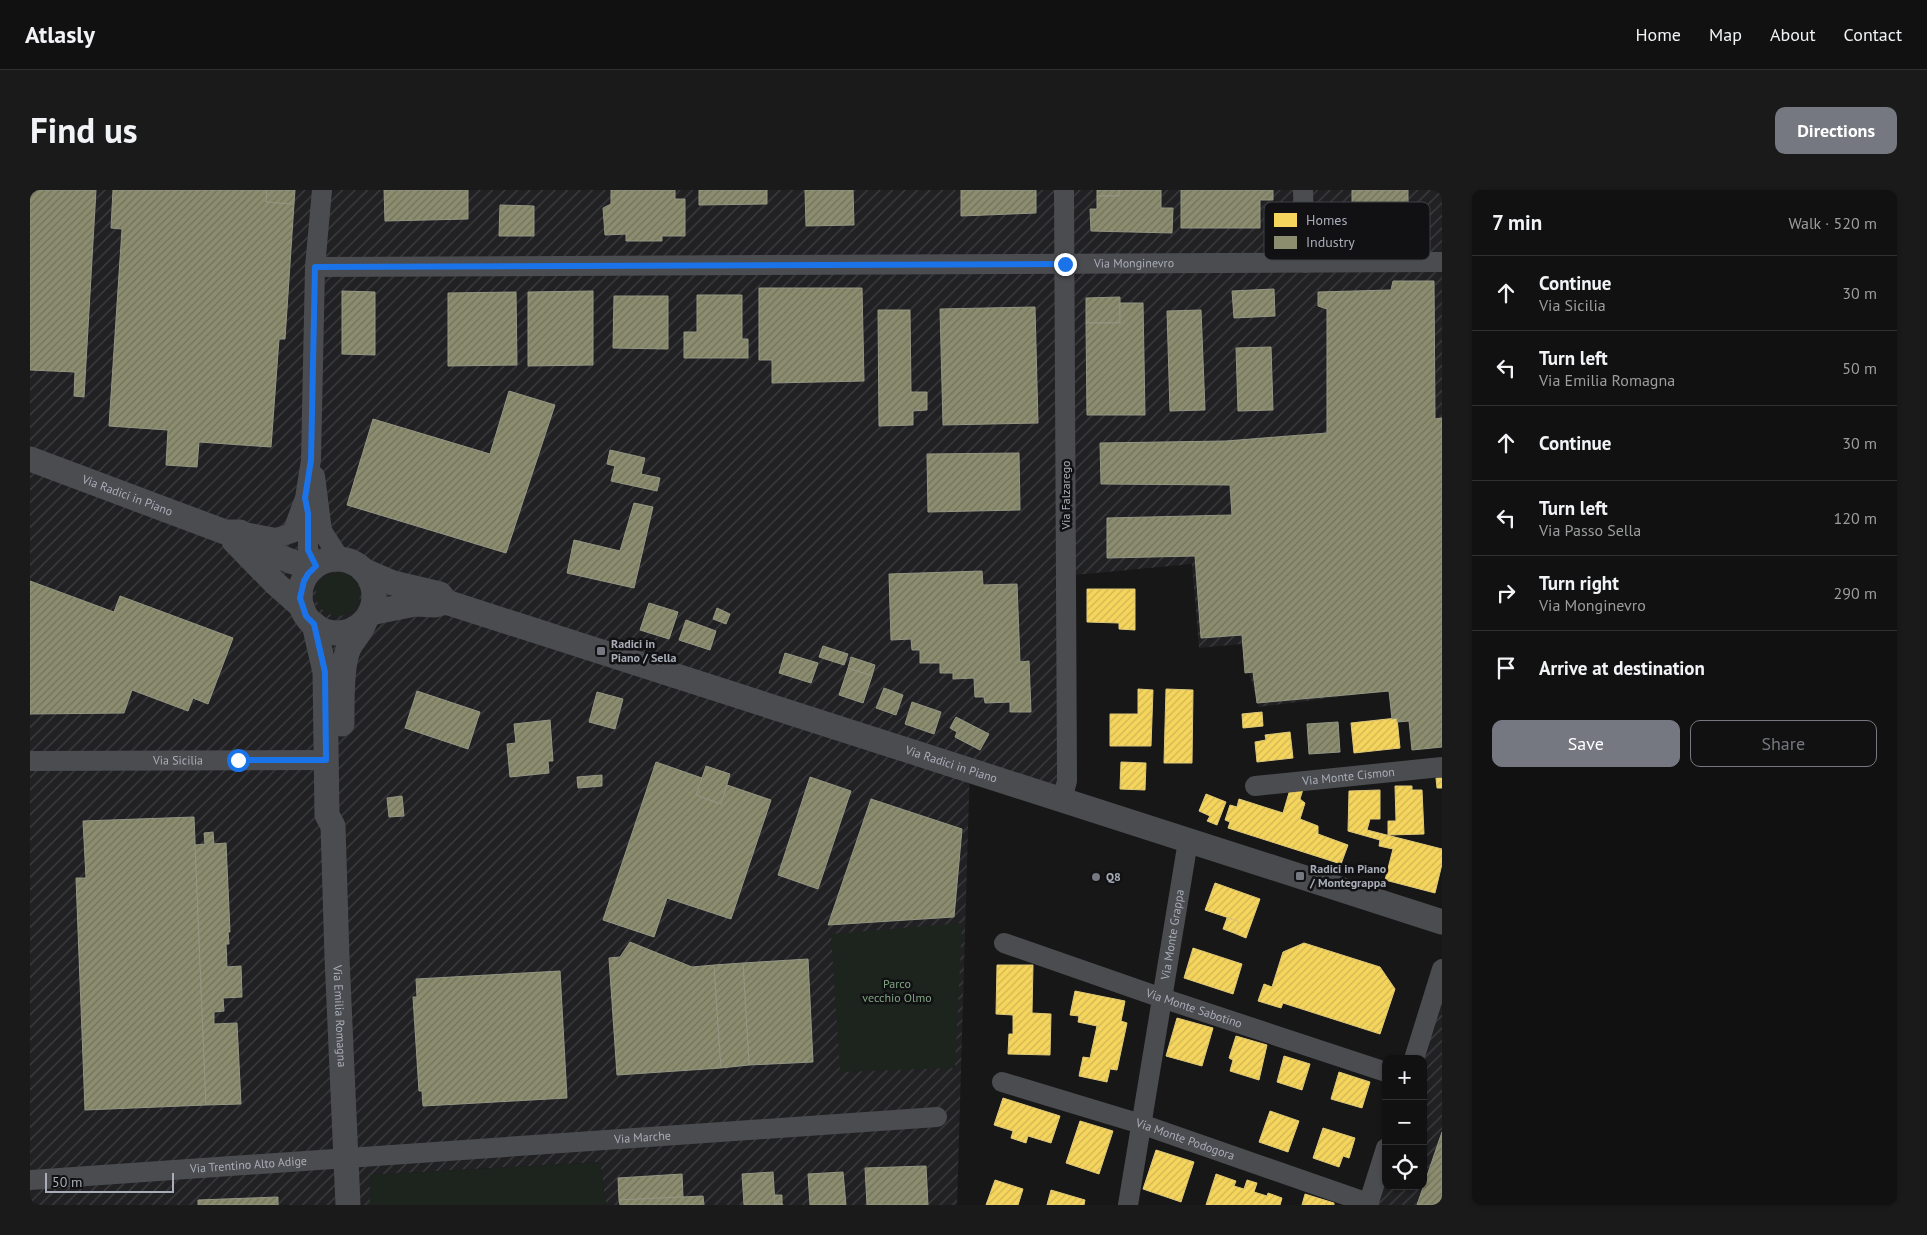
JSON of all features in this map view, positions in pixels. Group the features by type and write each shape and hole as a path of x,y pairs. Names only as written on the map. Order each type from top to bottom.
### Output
{"street":[{"path":"232,532 276,538 292,534 305,498 311,460 315,267 322,190"},
{"name":"Via Falzarego","path":"1062,800 1067,781 1064,190"},
{"name":"Via Monginevro","path":"315,267 1442,262"},
{"name":"Via Radici in Piano","path":"30,459 232,532"},
{"path":"311,460 322,531 340,559"},
{"path":"305,498 308,513 308,550 314,567"},
{"path":"232,532 290,561 314,567"},
{"path":"232,532 276,584 323,630 334,633 345,632 356,628 368,617 374,603 374,592 371,581 365,571"},
{"path":"308,615 301,589 304,581 314,567 330,560 340,559 358,565 365,571 393,583 440,594 446,602 435,605 415,604 368,617"},
{"name":"Via Radici in Piano","path":"446,602 1442,922"},
{"name":"Via Emilia Romagna","path":"308,615 325,672 327,815 333,826 348,1205"},
{"name":"Via Emilia Romagna","path":"333,826 340,817 343,782 343,695 348,649 362,631 368,617"},
{"name":"Via Sicilia","path":"30,761 326,760"},
{"name":"Via Monte Cismon","path":"1255,786 1442,767"},
{"name":"Via Monte Grappa","path":"1128,1205 1188,841"},
{"name":"Via Monte Sabotino","path":"1004,943 1162,998 1382,1071"},
{"path":"1415,1055 1442,969"},
{"name":"Via Monte Podogora","path":"1002,1082 1142,1124 1368,1204"},
{"name":"Via Marche","path":"347,1159 937,1117"},
{"name":"Via Trentino Alto Adige","path":"30,1180 347,1159"},
{"path":"1368,1204 1382,1160"}],"shaded area":[{"path":"30,190 1442,190 1442,684 1259,707 1241,644 1199,648 1192,564 1074,575 1070,789 970,762 957,1205 606,1205 600,1162 370,1175 370,1205 30,1205"},
{"path":"1442,976 1442,1205 1374,1205 1382,1179 1382,1190 1427,1190 1427,1055 1424,1055"}],"green space":[{"path":"334,572 342,572 354,578 360,594 354,610 342,616 334,616 322,610 316,598 316,590 322,578"},
{"name":"Parco vecchio Olmo","path":"962,923 955,1068 840,1072 831,934"},
{"path":"600,1162 606,1205 370,1205 370,1175"}],"building: Homes":[{"path":"1087,589 1135,589 1135,630 1119,629 1119,623 1087,622"},
{"path":"1138,689 1153,690 1151,746 1110,746 1110,714 1138,714"},
{"path":"1166,689 1193,690 1192,763 1164,763"},
{"path":"1262,712 1263,726 1243,728 1242,714"},
{"path":"1397,718 1400,748 1354,753 1351,723"},
{"path":"1290,732 1293,758 1257,762 1255,742 1266,740 1265,735"},
{"path":"1121,762 1146,763 1145,790 1120,789"},
{"path":"1436,778 1442,778 1442,788 1437,788"},
{"path":"1291,786 1304,786 1300,799 1305,803 1300,819 1318,826 1318,834 1348,845 1341,864 1228,828 1230,822 1225,820 1230,805 1237,807 1239,799 1283,813"},
{"path":"1395,786 1412,786 1412,790 1422,790 1424,834 1388,835 1388,821 1396,821"},
{"path":"1380,790 1380,819 1370,819 1367,830 1442,849 1442,864 1435,893 1385,880 1393,849 1379,846 1380,840 1348,831 1349,791"},
{"path":"1206,794 1226,802 1217,825 1207,821 1210,816 1199,811"},
{"path":"1215,883 1260,899 1246,938 1234,933 1238,921 1205,910"},
{"path":"1227,918 1238,921 1234,933 1223,929"},
{"path":"1304,943 1380,967 1395,989 1380,1034 1283,1003 1281,1008 1258,1001 1264,984 1272,987 1283,952"},
{"path":"1193,948 1242,964 1233,994 1184,978"},
{"path":"997,965 1033,965 1032,1013 1051,1014 1050,1055 1008,1054 1009,1034 1013,1034 1013,1015 996,1014"},
{"path":"1075,991 1125,1001 1121,1021 1127,1023 1117,1070 1110,1069 1107,1082 1079,1076 1083,1057 1090,1058 1097,1026 1078,1022 1079,1016 1070,1015"},
{"path":"1177,1018 1213,1028 1202,1066 1166,1056"},
{"path":"1236,1036 1267,1045 1259,1080 1230,1071 1233,1060 1229,1058"},
{"path":"1284,1056 1310,1064 1302,1090 1277,1082"},
{"path":"1339,1072 1370,1082 1362,1108 1331,1099"},
{"path":"1003,1098 1060,1116 1051,1143 1028,1136 1026,1143 1011,1138 1013,1131 994,1125"},
{"path":"1270,1111 1299,1121 1288,1152 1259,1142"},
{"path":"1080,1121 1113,1131 1099,1174 1066,1163"},
{"path":"1323,1128 1355,1138 1349,1158 1343,1156 1339,1167 1313,1158"},
{"path":"1156,1150 1194,1162 1181,1202 1143,1189"},
{"path":"1216,1174 1236,1181 1234,1186 1244,1189 1247,1180 1257,1183 1254,1192 1267,1196 1268,1193 1282,1198 1280,1205 1206,1205"},
{"path":"995,1180 1023,1189 1018,1205 986,1205"},
{"path":"1051,1190 1085,1200 1084,1205 1047,1205"},
{"path":"1305,1194 1334,1203 1334,1205 1302,1205"}],"building: Industry":[{"path":"30,190 96,190 84,397 74,396 75,372 30,370"},
{"path":"113,190 267,190 266,202 294,204 285,339 279,339 271,447 199,442 197,467 166,465 168,430 109,426 122,229 111,228"},
{"path":"267,190 295,190 294,204 266,202"},
{"path":"384,190 468,190 468,219 385,221"},
{"path":"611,190 675,190 675,199 685,199 685,236 662,236 662,241 626,241 626,234 605,235 603,208 611,204"},
{"path":"699,190 767,190 767,204 699,205"},
{"path":"805,190 853,190 854,225 806,226"},
{"path":"961,190 1036,190 1036,213 961,216"},
{"path":"1097,190 1119,190 1119,196 1097,196"},
{"path":"1119,190 1161,190 1161,208 1173,208 1172,233 1091,231 1090,209 1097,209 1097,196 1119,196"},
{"path":"1181,190 1273,190 1273,200 1260,200 1260,228 1181,228"},
{"path":"1352,190 1408,190 1408,202 1352,202"},
{"path":"500,205 534,206 534,236 499,236"},
{"path":"1393,281 1434,281 1435,419 1442,418 1442,747 1412,750 1409,721 1397,722 1397,718 1392,719 1389,691 1257,703 1253,672 1245,673 1242,635 1201,638 1195,556 1107,558 1107,518 1232,515 1230,485 1101,484 1100,443 1226,441 1327,433 1327,309 1318,306 1318,292 1391,290"},
{"path":"759,288 862,288 864,381 772,383 772,360 759,360"},
{"path":"1274,289 1275,316 1234,318 1232,291"},
{"path":"342,291 375,292 375,355 342,354"},
{"path":"593,291 593,365 528,366 528,292"},
{"path":"516,292 517,365 448,366 448,293"},
{"path":"697,295 742,295 742,339 748,339 748,358 684,358 684,332 697,332"},
{"path":"614,296 668,296 668,349 613,348"},
{"path":"1120,297 1120,323 1086,323 1086,298"},
{"path":"1120,303 1143,303 1145,415 1087,415 1086,323 1120,323"},
{"path":"1035,307 1038,423 943,425 940,309"},
{"path":"878,310 910,310 911,392 927,392 927,410 913,411 913,425 879,426"},
{"path":"1201,310 1205,410 1170,411 1167,311"},
{"path":"1271,347 1273,410 1238,411 1236,348"},
{"path":"509,391 555,405 506,553 347,505 373,419 490,454"},
{"path":"610,450 645,458 641,474 660,478 657,491 611,481 615,466 607,464"},
{"path":"1019,453 1020,510 928,512 927,454"},
{"path":"634,503 653,507 634,588 567,573 574,540 620,551"},
{"path":"982,571 983,585 1017,584 1020,662 1029,661 1031,712 1010,712 1010,702 985,703 984,697 975,697 974,678 953,679 953,673 940,673 940,663 920,663 920,650 912,650 911,639 891,640 889,574"},
{"path":"30,581 114,612 120,596 233,638 208,704 193,698 188,711 132,690 124,713 30,714"},
{"path":"649,603 678,612 669,639 640,630"},
{"path":"717,608 730,614 726,624 713,619"},
{"path":"686,620 716,631 710,650 679,640"},
{"path":"823,646 848,654 844,665 819,657"},
{"path":"785,653 818,663 811,683 779,673"},
{"path":"851,657 875,665 872,676 848,668"},
{"path":"848,668 872,676 863,703 839,695"},
{"path":"884,688 903,695 896,715 876,708"},
{"path":"417,691 480,712 468,749 405,728"},
{"path":"597,692 623,699 615,729 589,722"},
{"path":"912,702 941,712 934,734 905,724"},
{"path":"956,717 989,734 980,750 955,737 957,732 950,728"},
{"path":"550,720 553,761 548,761 549,773 510,777 507,744 516,743 514,724"},
{"path":"1338,722 1340,752 1309,754 1307,724"},
{"path":"656,762 702,778 696,795 721,804 727,785 771,800 731,919 667,898 654,937 603,920"},
{"path":"706,766 730,774 721,804 696,795"},
{"path":"602,775 602,786 578,788 577,777"},
{"path":"810,777 851,791 818,889 778,875"},
{"path":"402,796 404,816 389,817 387,798"},
{"path":"871,799 962,829 954,917 828,925"},
{"path":"194,817 206,1105 85,1110 76,878 86,878 83,821"},
{"path":"213,832 214,844 226,843 230,932 228,932 229,944 226,944 227,967 241,966 242,997 223,998 224,1011 214,1012 214,1024 237,1023 241,1104 206,1105 195,845 205,844 204,833"},
{"path":"630,942 692,967 714,965 721,1068 617,1075 609,958 620,957"},
{"path":"808,959 813,1062 749,1065 743,963"},
{"path":"743,963 749,1065 721,1068 714,965"},
{"path":"560,971 567,1098 423,1106 422,1091 419,1091 413,997 417,997 416,979"},
{"path":"1442,1132 1442,1205 1417,1205 1422,1190 1427,1190 1427,1176"},
{"path":"926,1166 928,1205 867,1205 865,1168"},
{"path":"773,1172 775,1204 782,1203 783,1205 744,1205 742,1174"},
{"path":"843,1172 846,1205 810,1205 808,1174"},
{"path":"682,1174 683,1197 619,1200 618,1178"},
{"path":"774,1195 782,1195 782,1203 775,1204"},
{"path":"703,1196 704,1205 620,1205 619,1200"},
{"path":"278,1197 278,1205 198,1205 198,1200"}],"place":[{"name":"Radici in Piano / Sella","path":"601,651"},
{"name":"Radici in Piano / Montegrappa","path":"1300,876"},
{"name":"Q8","path":"1096,877"}],"route":[{"path":"238,760 326,760 325,672 314,624 306,616 300,598 304,581 316,566 308,550 308,513 305,498 311,460 315,267 1065,264"}]}
